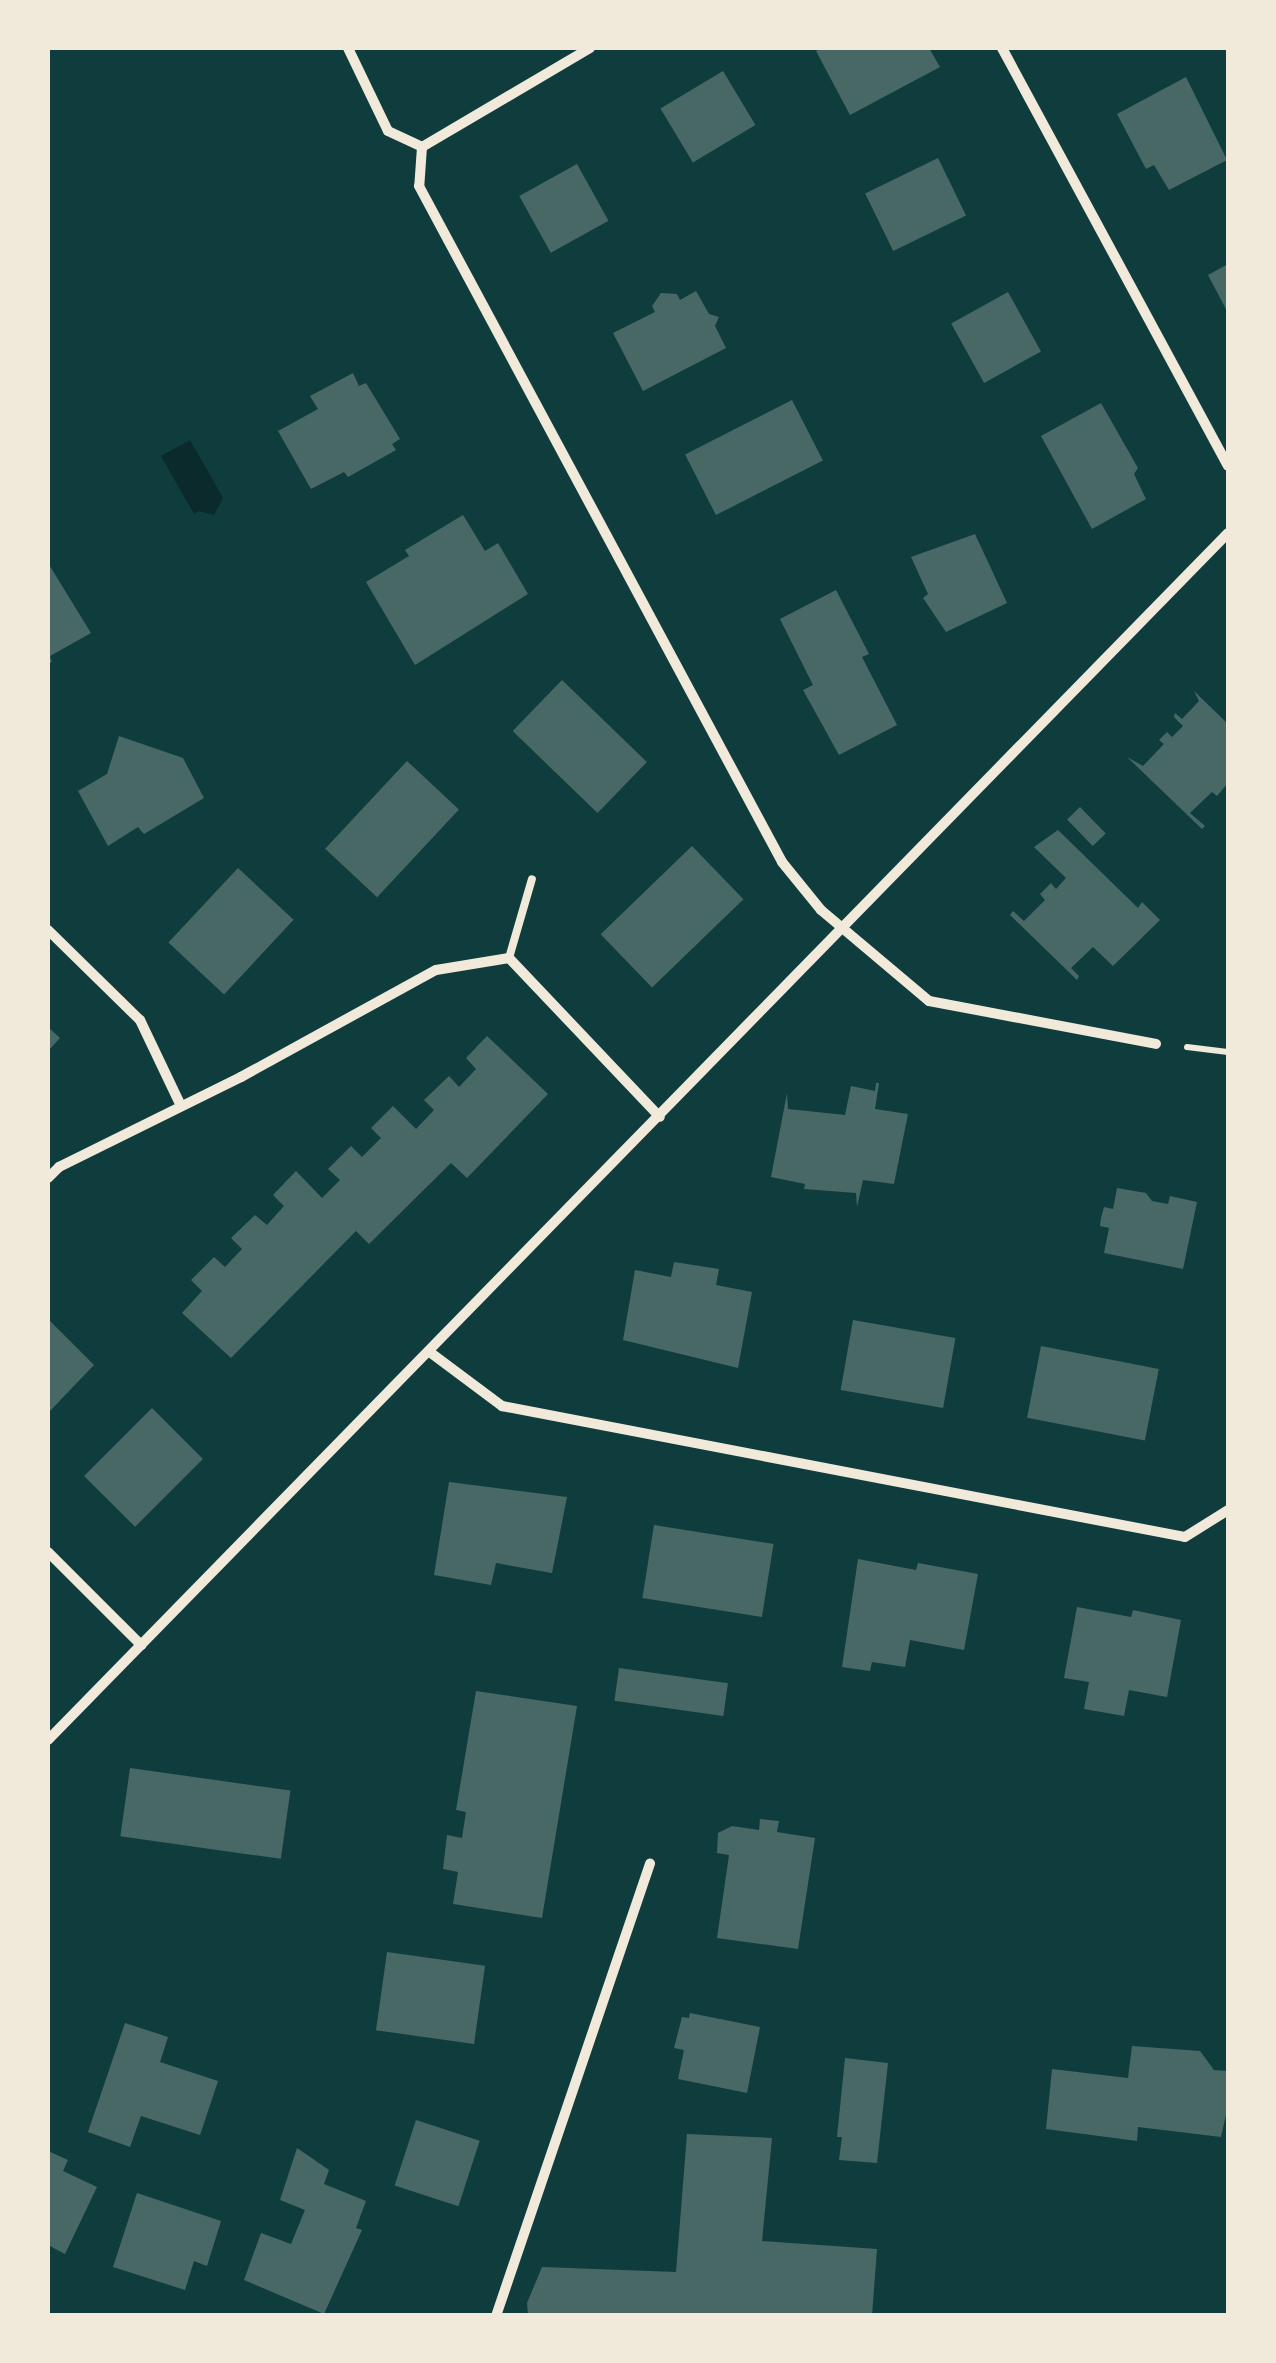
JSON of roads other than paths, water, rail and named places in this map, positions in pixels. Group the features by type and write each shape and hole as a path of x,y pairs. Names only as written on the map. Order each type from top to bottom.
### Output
{"street":[{"path":"348,48 388,131 422,147"},
{"path":"422,147 590,48"},
{"path":"1002,48 1228,466"},
{"path":"422,147 419,186 782,862 843,928 929,1001 1156,1044"},
{"path":"48,1740 1228,533"},
{"path":"48,930 140,1020 181,1106"},
{"path":"48,1178 59,1167 436,970 509,958 660,1118"},
{"path":"430,1353 502,1406 1184,1537 1228,1510"},
{"path":"48,1552 142,1645"},
{"path":"496,2316 650,1864"}],"lane":[{"path":"509,958 532,878"}],"water":[{"path":"190,440 223,498 214,515 199,511 194,514 161,456"}]}
